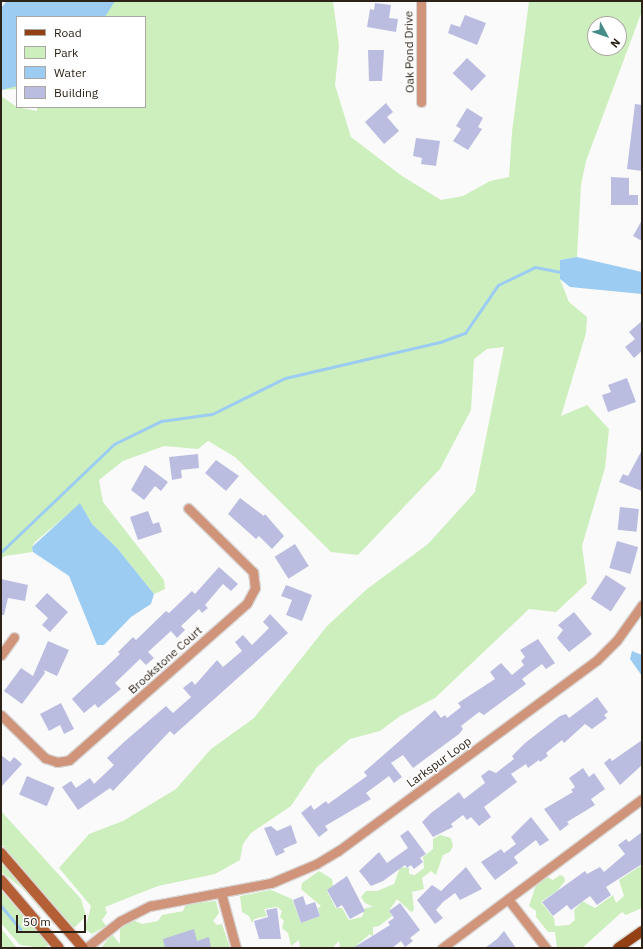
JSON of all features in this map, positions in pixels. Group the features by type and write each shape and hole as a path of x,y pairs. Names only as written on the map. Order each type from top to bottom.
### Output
{"main road":[{"path":"618,948 642,930"}],"street":[{"name":"Oak Pond Drive","path":"421,1 421,102"},
{"name":"Brookstone Court","path":"1,716 45,758 57,762 69,760 247,603 255,588 252,572 188,508"},
{"name":"Larkspur Loop","path":"86,948 135,913 175,900 253,888 291,876 338,851 597,660 617,640 642,605"},
{"path":"1,655 14,637"},
{"path":"442,948 642,799"},
{"path":"1,853 83,948"},
{"path":"1,880 59,948"},
{"path":"221,894 236,948"},
{"path":"508,899 546,948"}],"green space":[{"path":"7,1 333,1 339,46 335,85 351,137 402,176 441,200 463,196 490,181 509,177 512,132 529,1 642,1 642,11 627,51 627,16 587,16 587,56 625,56 586,161 581,185 577,257 560,260 560,279 569,302 587,317 586,333 561,416 587,405 609,429 605,468 582,546 587,583 556,612 529,609 435,698 400,716 380,731 350,739 317,767 291,806 251,833 243,844 240,860 215,874 158,886 105,907 107,913 102,920 106,926 92,934 85,929 91,906 59,868 89,834 123,821 176,789 211,749 254,718 327,626 367,589 428,544 475,492 504,347 487,349 474,359 471,410 440,469 358,555 331,552 235,457 208,441 198,449 164,446 123,461 99,480 103,502 164,580 165,589 154,594 117,548 92,524 80,504 35,542 32,547 33,552 5,556 1,559 1,96 16,106 16,108 37,111 37,108 146,108 146,16 16,16 16,89 1,90 1,8"},
{"path":"1,811 81,899 86,916 74,928 1,844"},
{"path":"440,835 451,838 453,846 450,852 443,855 436,875 431,871 422,878 424,889 412,892 414,910 411,912 397,899 389,911 392,916 379,926 373,927 373,937 370,934 357,945 359,948 340,948 339,941 332,948 300,948 299,940 291,946 288,933 282,928 284,921 280,917 282,911 277,907 264,909 267,916 254,919 252,923 249,916 242,912 240,896 271,890 292,899 301,923 320,916 318,908 321,906 301,889 302,883 319,871 332,879 333,886 327,891 336,908 342,908 349,920 362,917 365,908 373,907 365,903 361,897 366,891 377,891 394,884 400,867 409,868 409,874 415,875 424,868 423,857 433,849 433,839"},
{"path":"1,862 34,899 63,935 22,888 1,872"},
{"path":"642,865 642,908 626,915 622,912 582,948 557,948 555,932 548,932 536,917 536,911 529,906 536,885 547,877 553,880 560,875 564,877 565,881 558,890 541,902 554,918 555,926 569,925 575,920 574,910 581,903 580,900 595,908 613,895 616,903 624,896 619,880"},
{"path":"1,890 49,945 43,948 20,945 1,923"},
{"path":"216,901 219,913 213,921 217,925 222,924 230,948 101,948 112,934 120,944 120,929 133,920 142,924 158,921 162,915 183,911 186,904"},
{"path":"1,929 3,931 17,948 1,948"}],"water":[{"path":"7,1 115,1 106,16 16,16 16,86 1,90 1,8"},
{"path":"577,257 642,272 642,294 570,287 560,279 560,260"},
{"path":"80,503 92,524 117,548 154,594 151,604 131,617 104,645 97,645 69,576 33,552 32,547"},
{"path":"632,651 642,655 642,676 630,659"}],"building":[{"path":"375,3 391,5 389,18 398,19 396,32 367,27 370,9 374,10"},
{"path":"465,15 486,23 477,45 448,33 451,24 460,27"},
{"path":"368,50 384,50 382,81 369,81"},
{"path":"467,58 486,76 472,91 453,73"},
{"path":"386,103 393,112 387,117 399,131 384,144 365,122"},
{"path":"635,104 642,105 642,171 627,169"},
{"path":"467,108 483,118 478,127 482,129 468,150 453,141 461,129 456,126"},
{"path":"416,138 440,141 436,166 421,164 422,158 413,156"},
{"path":"611,177 629,178 629,195 638,195 638,205 611,205"},
{"path":"642,220 642,241 633,236"},
{"path":"642,321 642,351 634,358 625,347 635,339 629,332"},
{"path":"627,378 636,402 608,412 602,395 611,392 608,385"},
{"path":"642,450 642,491 619,482 623,474 628,476"},
{"path":"198,454 199,468 181,470 182,478 172,480 169,457"},
{"path":"216,460 239,476 226,491 205,473"},
{"path":"145,465 168,482 161,491 155,486 144,500 131,490"},
{"path":"240,498 264,516 265,514 284,536 272,549 259,536 256,539 228,514"},
{"path":"620,507 639,509 636,532 618,530"},
{"path":"148,511 153,524 159,522 162,532 138,540 130,517"},
{"path":"617,541 638,547 630,574 609,568"},
{"path":"295,544 309,566 288,579 275,557"},
{"path":"219,567 238,584 231,591 223,584 205,605 208,608 202,613 199,609 181,626 185,630 177,638 171,631 148,652 154,658 146,665 140,659 115,683 121,689 98,708 95,704 84,713 72,699 120,654 118,652 133,637 136,640 166,611 169,613 192,591 195,594"},
{"path":"606,575 626,588 611,612 591,598"},
{"path":"1,579 28,585 25,601 8,598 4,615 1,615"},
{"path":"286,585 312,595 302,621 286,615 292,600 281,596"},
{"path":"47,593 68,612 50,632 42,625 48,618 35,606"},
{"path":"574,612 592,634 569,652 557,638 563,630 558,625"},
{"path":"270,614 288,633 174,735 170,731 113,791 110,788 78,810 62,787 71,781 76,788 90,778 94,784 114,765 107,758 124,742 166,706 173,713 191,697 183,688 192,681 195,685 217,660 223,667 242,651 235,642 243,635 252,645 269,628 263,622"},
{"path":"538,639 555,663 546,669 542,664 522,679 526,684 484,715 479,712 461,726 463,729 459,734 413,768 403,755 391,763 402,777 394,783 389,776 366,793 371,799 325,826 328,830 319,837 301,813 311,805 314,810 326,801 328,804 367,776 364,772 435,710 441,718 445,715 447,718 461,707 458,703 495,679 490,672 501,663 512,675 524,665 521,661 525,657 520,650"},
{"path":"48,641 69,650 57,676 44,670 45,673 22,704 4,691 21,668 33,676"},
{"path":"597,697 608,712 604,715 607,718 592,729 585,724 564,743 562,740 546,753 548,756 540,762 539,760 528,768 526,764 511,774 517,782 484,807 491,817 479,826 471,817 467,820 463,815 451,824 453,827 433,837 422,822 431,813 459,792 464,799 485,783 481,776 489,770 496,773 514,759 512,756 525,743 560,716 566,714 569,718"},
{"path":"61,703 74,729 64,734 60,725 49,731 40,714"},
{"path":"642,740 642,765 620,785 604,763 610,758 612,761"},
{"path":"1,755 10,762 14,757 22,764 1,787"},
{"path":"583,768 589,777 594,773 605,789 591,799 595,805 567,822 569,824 560,831 544,809 573,792 571,790 575,787 569,778"},
{"path":"27,776 55,788 47,806 19,794"},
{"path":"531,817 549,840 540,846 536,840 514,857 518,863 495,880 481,862 501,849 504,853 516,844 511,837"},
{"path":"291,825 297,843 283,849 285,852 276,856 264,828 271,826 277,831"},
{"path":"408,830 426,854 420,858 423,862 414,869 411,865 407,868 405,865 383,881 371,886 359,871 379,852 387,863 408,848 400,836"},
{"path":"642,832 642,864 606,887 611,895 597,905 590,896 571,910 567,905 553,916 542,902 585,871 587,874 600,867 604,872 625,854 618,845 626,839 629,842"},
{"path":"466,867 482,889 460,900 455,893 443,902 436,910 443,918 435,924 417,900 432,885 441,891"},
{"path":"347,876 365,911 350,919 342,905 337,908 327,890"},
{"path":"303,896 306,905 315,902 320,916 301,923 293,900"},
{"path":"400,903 420,930 410,938 413,941 405,947 401,941 392,948 353,948 390,925 388,922 394,918 389,911"},
{"path":"277,908 281,939 259,939 254,921 268,917 266,910"},
{"path":"194,929 197,941 209,937 211,948 165,948 163,939"},
{"path":"504,931 516,948 485,948 497,939"}],"waterway":[{"path":"1,552 114,444 161,421 212,414 285,378 440,342 465,333 498,285 535,267 561,272"},
{"path":"1,906 20,929"}]}
